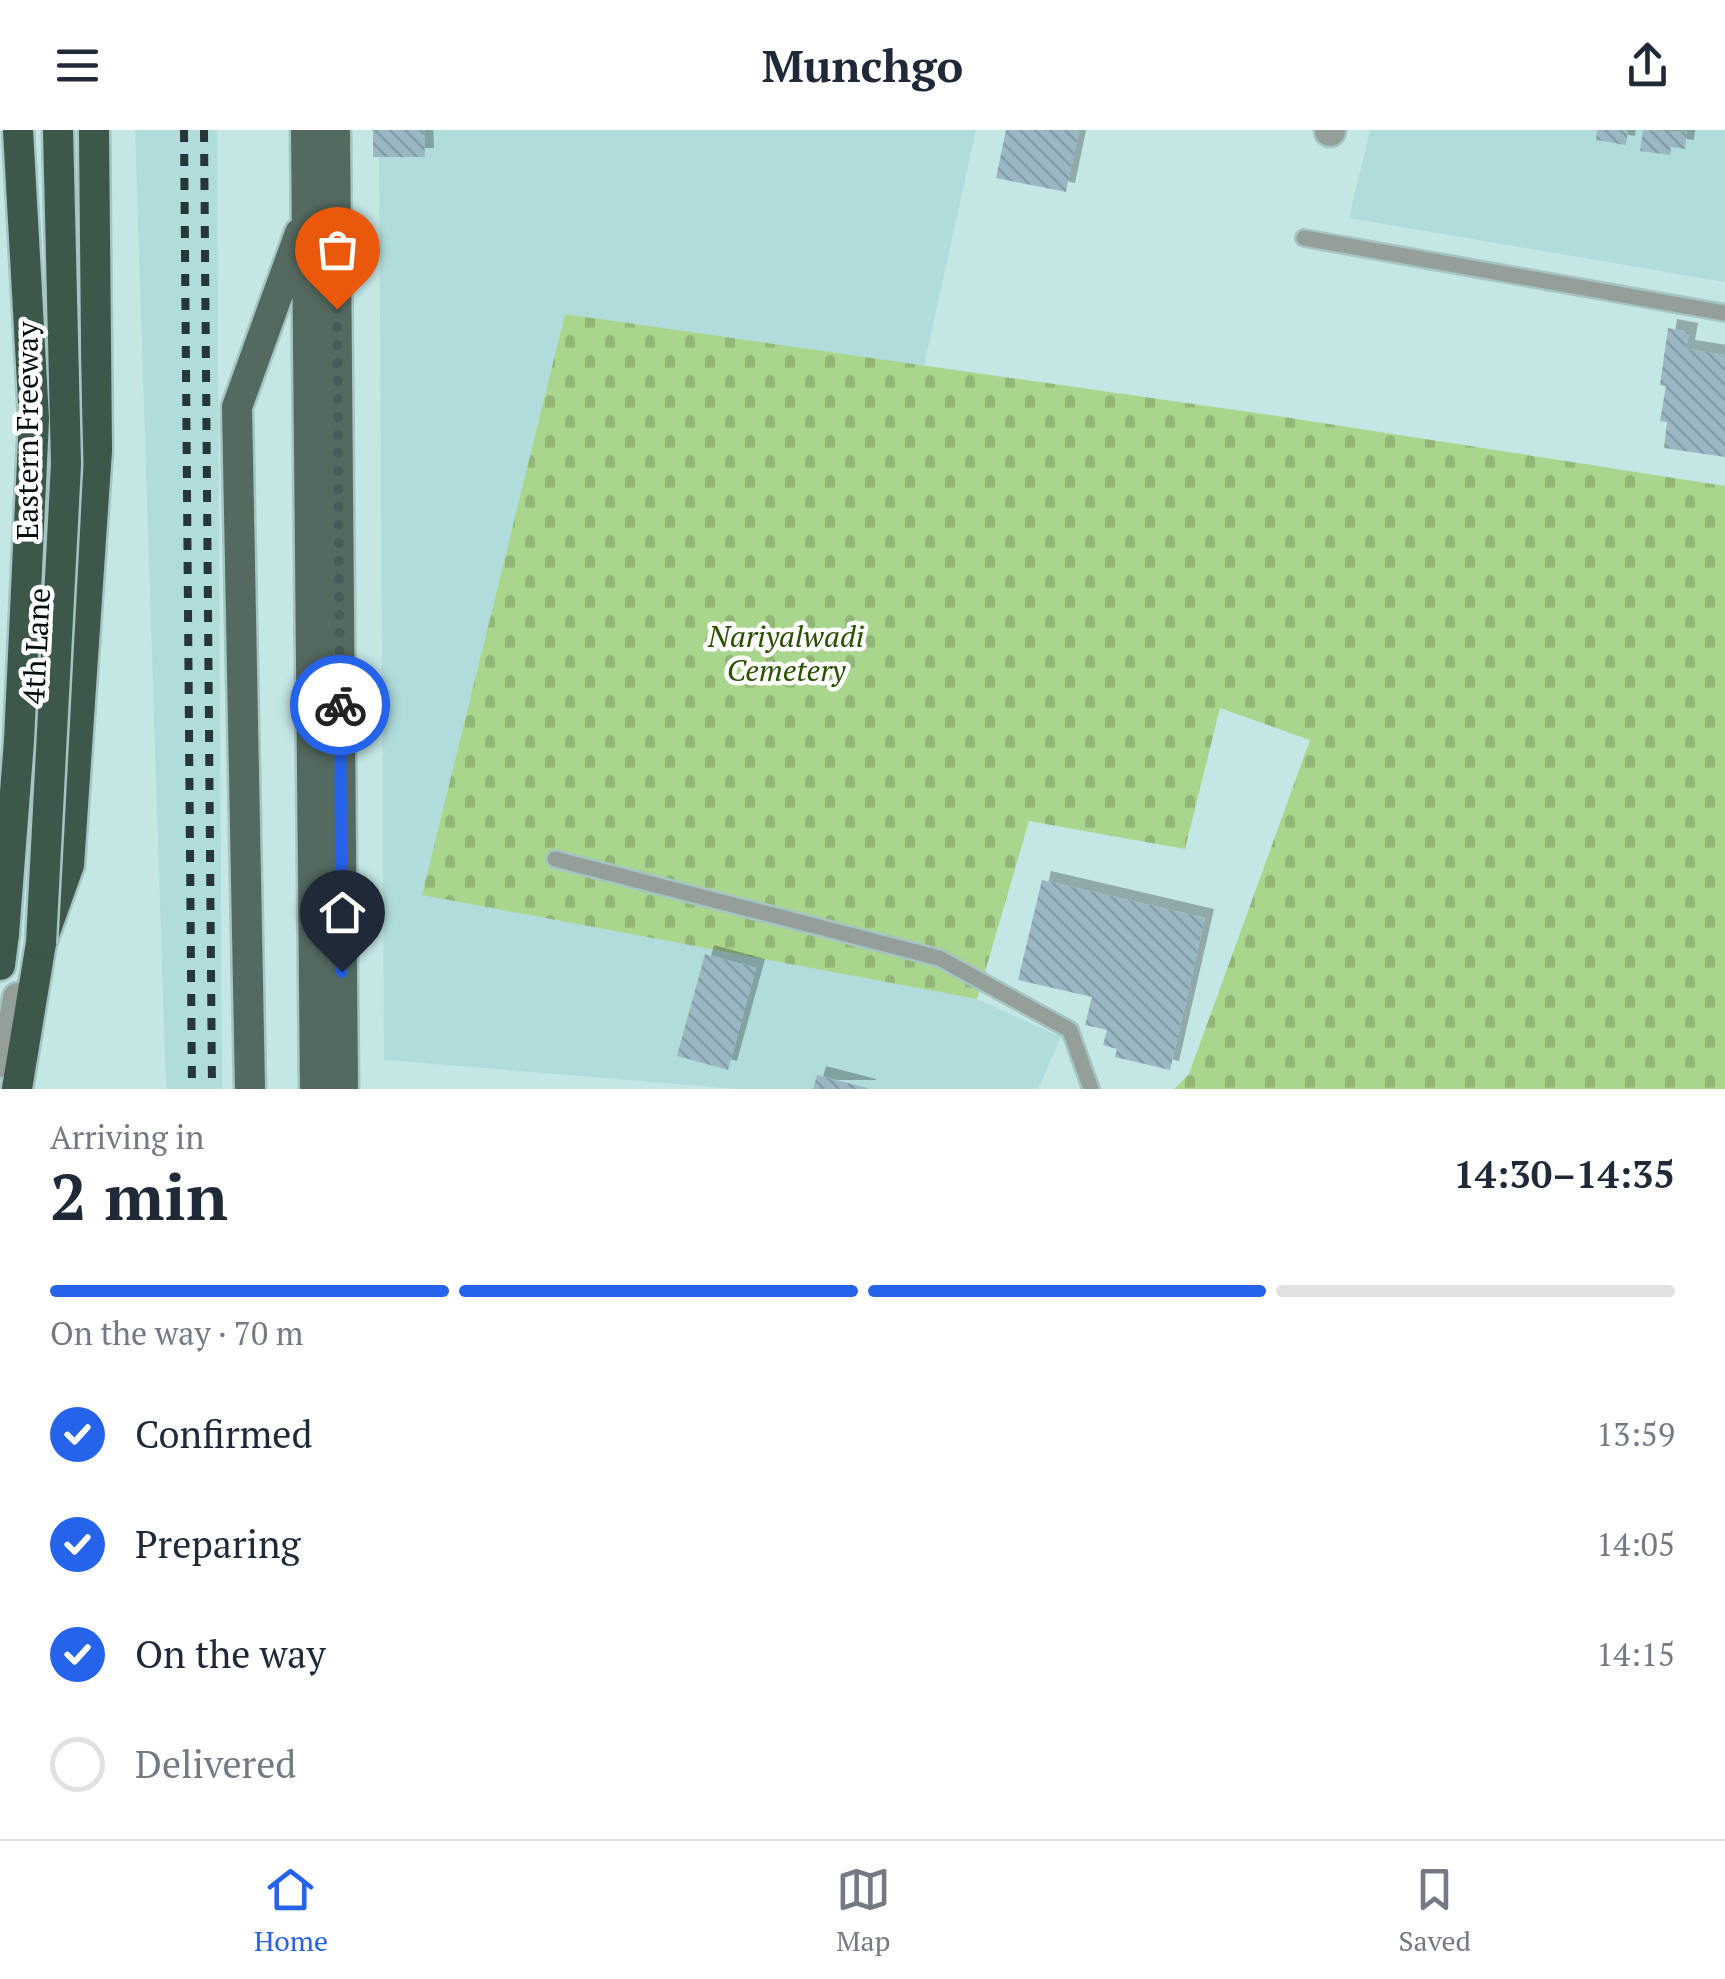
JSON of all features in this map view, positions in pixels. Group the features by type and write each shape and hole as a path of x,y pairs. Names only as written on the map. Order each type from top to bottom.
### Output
{"highway":[{"name":"Eastern Freeway","path":"0,965 20,741 34,419 18,130"},
{"name":"Eastern Freeway","path":"17,1089 40,943 66,464 58,130"},
{"path":"40,943 69,865 83,679 97,450 94,130"}],"main road":[{"path":"306,130 307,215 322,309 343,1089"},
{"path":"315,1089 322,309 336,130"},
{"path":"250,1089 237,407 307,215"}],"street":[{"name":"4th Lane","path":"0,919 30,769 47,418 34,235 33,130"},
{"path":"0,1062 12,1033 62,769 80,424 72,130"}],"lane":[{"path":"1304,238 1725,313"},
{"path":"556,859 938,958 1070,1030 1091,1089"}],"shaded area":[{"path":"135,130 217,130 222,1089 166,1089"},
{"path":"379,130 976,130 924,366 565,314 423,895 977,999 1061,1037 1038,1089 737,1089 384,1060"},
{"path":"1370,130 1725,130 1725,282 1349,218"}],"green space":[{"name":"Nariyalwadi Cemetery","path":"565,314 1284,417 1725,486 1725,1089 1174,1089 1189,1074 1310,740 1220,708 1185,849 1029,821 977,999 422,895"}],"building":[{"path":"373,130 424,130 425,157 373,157"},
{"path":"1006,130 1079,130 1066,192 996,178"},
{"path":"1597,130 1628,130 1626,145 1596,140"},
{"path":"1643,130 1687,132 1685,149 1671,147 1670,155 1640,151"},
{"path":"1668,328 1689,332 1686,349 1725,355 1725,457 1664,448 1667,422 1660,421 1666,386 1660,385"},
{"path":"1042,880 1205,918 1170,1070 1115,1057 1117,1049 1103,1045 1107,1030 1085,1025 1092,997 1018,980"},
{"path":"705,954 756,968 728,1070 677,1056"},
{"path":"817,1075 867,1088 867,1089 813,1089"}],"railway":[{"path":"184,130 192,1089"},
{"path":"204,130 212,1089"}],"way so far":[{"path":"337,309 340,705"}],"route":[{"path":"340,705 342,972"}]}
